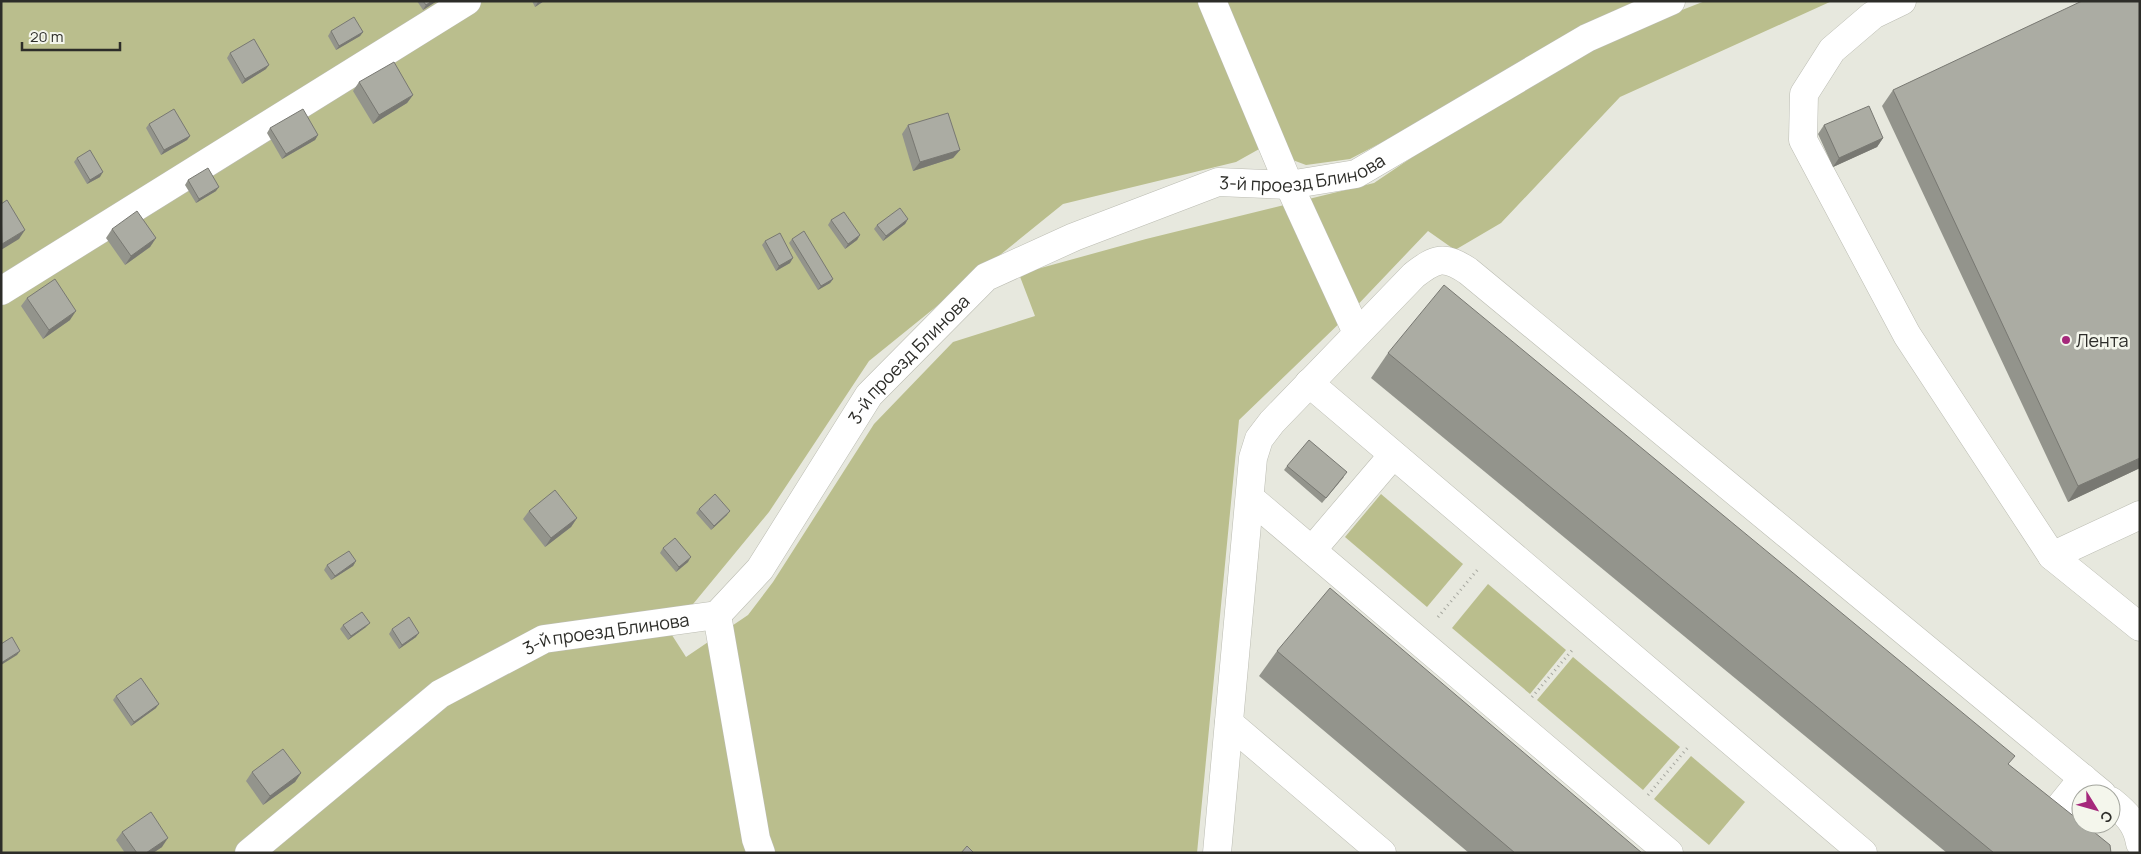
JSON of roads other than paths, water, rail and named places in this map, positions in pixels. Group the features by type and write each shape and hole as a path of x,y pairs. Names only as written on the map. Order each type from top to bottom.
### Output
{"street":[{"path":"1,290 467,1"},
{"path":"1212,1 1289,185 1357,334"},
{"name":"3-й проезд Блинова","path":"249,853 440,694 544,639 717,615 760,569 869,395 986,277 1074,237 1218,182 1289,185 1356,174 1587,38 1671,1"},
{"path":"1902,1 1873,15 1832,50 1804,94 1803,140 1907,335 2052,556 2140,627"},
{"path":"1217,853 1253,458 1259,439 1272,422 1414,275 1433,261 1452,260 1468,271 2091,784"},
{"path":"1309,383 1861,852"},
{"path":"1312,550 1393,455"},
{"path":"1250,498 1669,853"},
{"path":"2052,556 2140,515"},
{"path":"717,615 756,839 761,853"},
{"path":"1229,723 1382,853"},
{"path":"2041,830 2071,805"},
{"path":"2121,810 2131,819 2138,832 2140,843"}],"place":[{"name":"Лента","path":"2066,340"}]}
